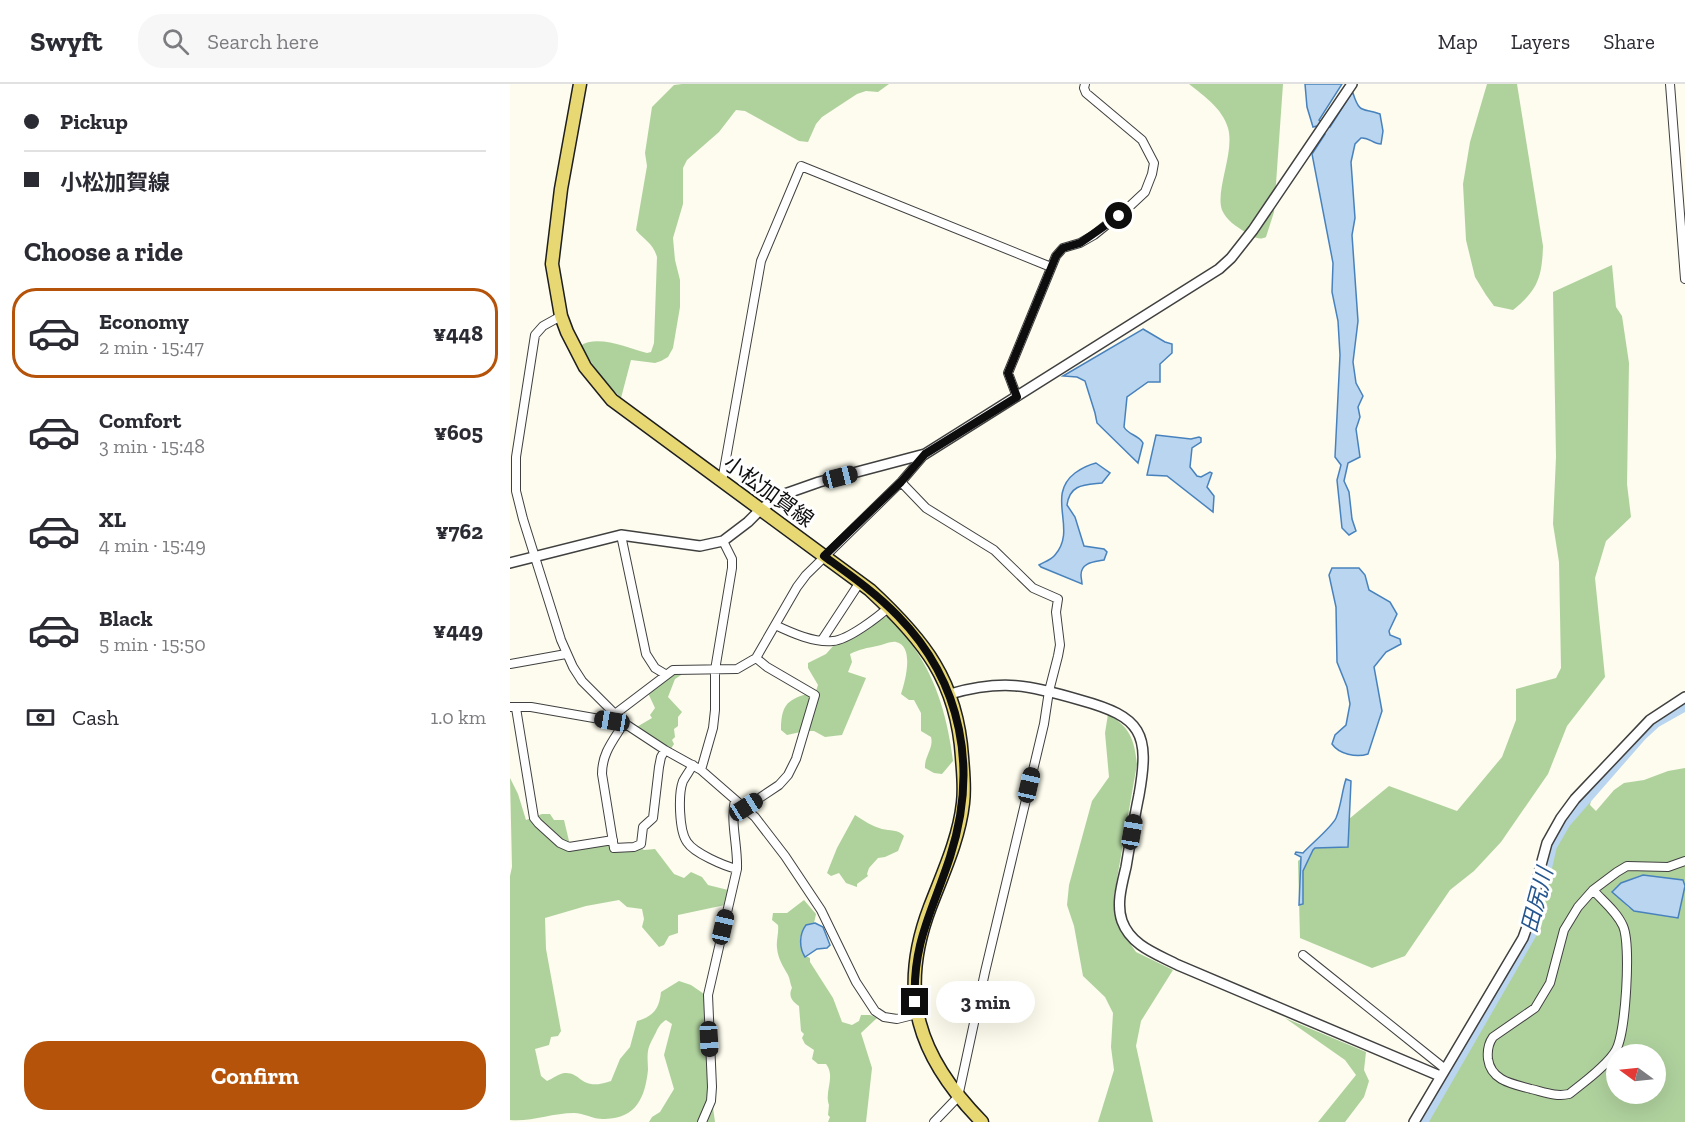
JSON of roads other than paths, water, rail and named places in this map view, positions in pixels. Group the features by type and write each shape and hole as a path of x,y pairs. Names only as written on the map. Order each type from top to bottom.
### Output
{"main road":[{"name":"小松加賀線","path":"580,84 561,189 552,264 561,316 585,367 612,400 860,582 889,607 928,652 950,694 960,732 963,803 950,857 930,908 917,952 914,979 917,1014 935,1061 958,1097 982,1122"}],"street":[{"path":"1017,397 1008,373 1056,256 1063,248 1088,239 1130,206 1145,192 1152,174 1154,163 1142,140 1086,93 1085,84"},
{"path":"510,563 621,535 700,546 723,541 761,509 782,495 925,454 1219,269 1231,258 1253,230 1352,84"},
{"path":"1670,84 1685,279"},
{"path":"722,481 761,261 801,166 1051,267"},
{"path":"561,316 543,326 536,335 516,457 516,491 566,654 582,681 619,719 665,750 701,770 746,807 764,827 820,910 856,982 875,1011 884,1017 897,1020 917,1014"},
{"path":"665,750 658,767 652,818 643,827 641,844 634,847 615,848 602,765 619,719 665,674 673,670 737,669 756,658 797,587 824,556 901,482 925,454"},
{"path":"901,482 926,508 993,550 1033,588 1058,599 1056,612 1060,645 958,1097 934,1122"},
{"path":"621,535 646,654 655,668 665,674"},
{"path":"701,770 713,728 715,670 732,568 732,559 723,541"},
{"path":"822,640 860,582"},
{"path":"775,625 805,637 832,642 844,638 881,615 889,607"},
{"path":"510,664 566,654"},
{"path":"746,807 779,785 788,775 796,759 814,695 756,658"},
{"path":"950,694 993,685 1020,685 1101,705 1119,713 1131,723 1143,742 1144,761 1120,902 1121,919 1126,930 1144,948 1178,965 1442,1072"},
{"path":"1414,1122 1523,938 1532,913 1538,876 1547,843 1561,818 1650,720 1685,697"},
{"path":"613,840 569,847 560,843 534,818 513,707 531,707 612,721 619,719"},
{"path":"693,765 680,792 680,812 685,838 690,845 720,865 736,869"},
{"path":"702,1122 711,1101 712,1087 708,995 738,852 733,808 735,800"},
{"path":"1593,890 1612,910 1624,929 1627,943 1625,1017 1619,1043 1610,1058 1569,1094 1552,1094 1506,1082 1494,1074 1490,1067 1488,1043 1493,1037 1535,1008 1550,983 1564,930 1578,907 1593,890 1627,866 1668,867 1685,861"},
{"path":"1303,956 1442,1072"}],"water":[{"path":"1305,84 1342,84 1319,120 1328,127 1353,93 1360,108 1380,114 1383,131 1381,144 1361,138 1355,144 1351,162 1355,218 1352,235 1358,321 1353,362 1356,383 1363,396 1358,407 1360,417 1356,429 1360,457 1348,463 1344,481 1349,492 1352,519 1356,531 1349,535 1342,528 1337,480 1341,465 1335,457 1340,355 1338,321 1332,292 1333,263 1312,154 1325,134 1317,126 1313,127 1307,107"},
{"path":"1143,329 1172,344 1172,353 1160,364 1160,382 1148,382 1127,397 1124,427 1143,443 1138,463 1097,423 1085,381 1077,377 1063,376"},
{"path":"1156,435 1201,438 1201,442 1192,448 1190,467 1197,476 1212,473 1207,487 1214,496 1213,512 1167,476 1147,475"},
{"path":"1096,463 1110,473 1102,483 1084,485 1075,489 1067,505 1075,517 1084,546 1104,549 1107,552 1104,560 1089,563 1083,567 1082,584 1039,565 1053,557 1061,545 1064,534 1062,492 1066,482 1078,471"},
{"path":"1332,568 1359,568 1365,575 1369,590 1390,602 1397,614 1389,631 1390,635 1400,639 1401,644 1386,652 1374,667 1382,711 1368,754 1363,755 1343,753 1332,744 1335,735 1346,725 1350,704 1347,687 1337,662 1336,607 1329,575"},
{"path":"1346,779 1351,781 1348,847 1315,848 1313,850 1303,871 1303,904 1299,905 1301,857 1295,854 1296,852 1303,853 1334,822"},
{"path":"1643,875 1683,880 1685,886 1678,918 1634,911 1612,892 1621,883"},
{"path":"815,923 823,927 830,945 827,948 817,949 805,957 801,945 802,933 806,925"}],"waterway":[{"name":"田尻川","path":"1422,1122 1531,933 1551,846 1565,822 1641,735 1655,722 1685,705"}]}
